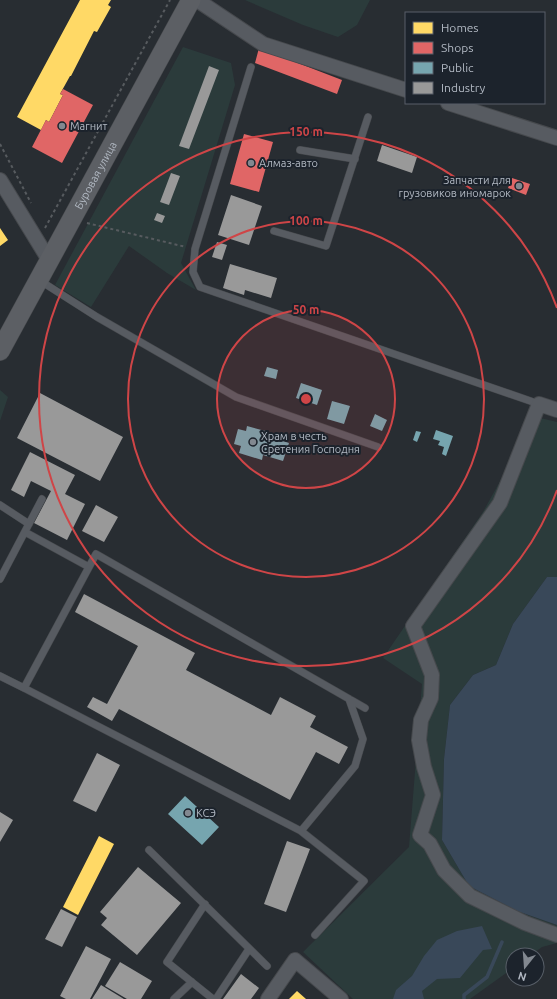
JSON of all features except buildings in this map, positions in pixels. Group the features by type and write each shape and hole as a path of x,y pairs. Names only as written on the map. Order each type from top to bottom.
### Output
{"main road":[{"name":"Буровая улица","path":"0,351 49,260 52,234 192,0"}],"street":[{"path":"197,0 263,44 405,90"},
{"path":"451,104 557,138"},
{"path":"0,180 49,260"},
{"path":"557,410 539,404 500,503 413,626 432,675 431,698 421,720 419,740 424,767 433,795 420,835 430,844 444,870 470,896 525,923 557,935"},
{"path":"268,999 295,960 341,999"}],"lane":[{"path":"251,67 195,249 193,272 200,287 539,404"},
{"path":"274,231 326,246 368,117"},
{"path":"300,150 355,159"},
{"path":"38,280 97,317 236,397 378,447"},
{"path":"0,579 42,499"},
{"path":"0,505 29,524"},
{"path":"25,532 89,567"},
{"path":"24,688 96,554 365,708"},
{"path":"0,676 301,831 364,881 315,935"},
{"path":"301,831 355,766 363,739 349,699"},
{"path":"149,850 267,966"},
{"path":"205,904 167,962 214,999 249,949"},
{"path":"174,999 192,982"}],"path":[{"path":"40,222 52,234 170,0"},
{"path":"0,144 33,208"},
{"path":"86,223 195,249"}],"shaded area":[{"path":"245,0 370,0 357,25 338,37 303,25"},
{"path":"183,47 231,63 235,85 181,263 196,290 167,273 129,246 91,307 55,285"},
{"path":"0,390 8,397 0,421"},
{"path":"528,415 557,422 557,577 547,577 513,624 496,665 473,675 450,705 444,759 442,840 469,886 517,911 557,925 557,943 542,947 505,947 505,974 470,999 353,999 303,952 409,847 422,684 383,658 483,512 504,474"}],"water":[{"path":"547,577 557,577 557,925 517,911 469,886 442,840 444,759 450,705 473,675 496,665 513,624"},
{"path":"482,926 492,949 483,950 460,978 437,979 422,991 424,999 393,999 396,990 412,976 424,956 437,940 457,931"}],"waterway":[{"path":"464,999 464,995 487,977 502,942"}],"place":[{"name":"Магнит","path":"62,126"},
{"name":"Алмаз-авто","path":"251,163"},
{"name":"Запчасти для грузовиков иномарок","path":"519,186"},
{"name":"Храм в честь Сретения Господня","path":"253,442"},
{"name":"КСЭ","path":"188,813"}]}
